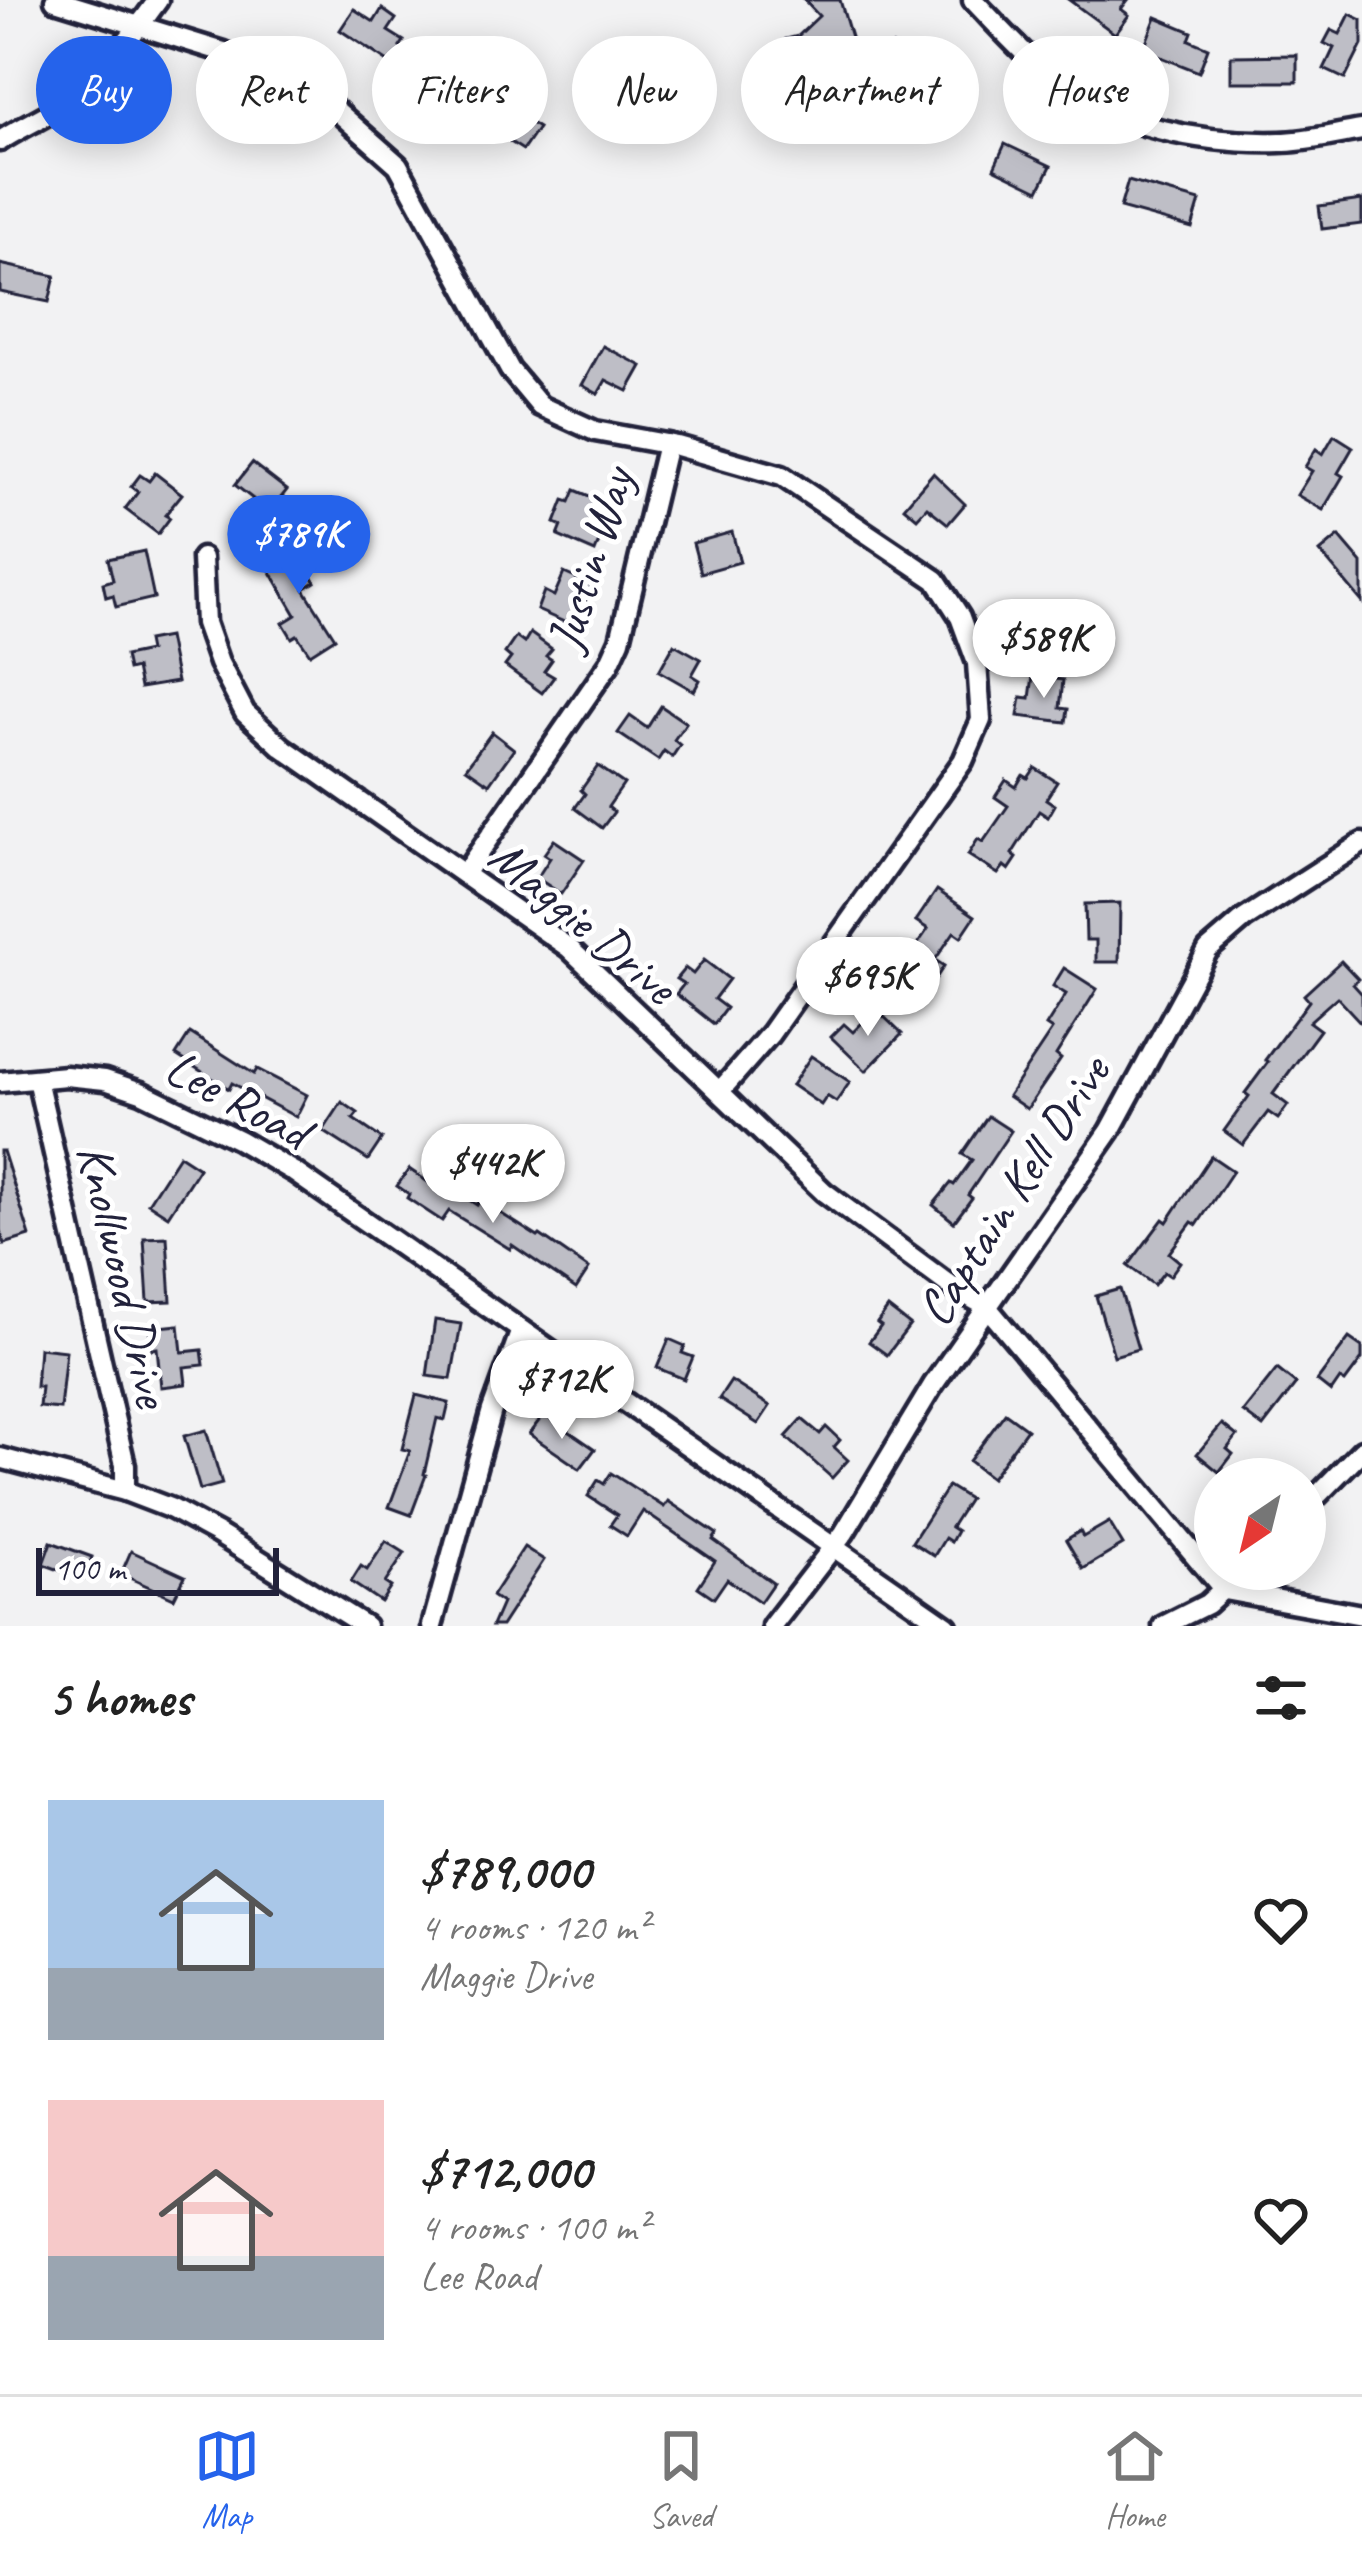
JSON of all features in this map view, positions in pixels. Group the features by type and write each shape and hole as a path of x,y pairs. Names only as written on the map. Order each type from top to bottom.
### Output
{"street":[{"path":"55,0 224,52 296,81 398,165 510,370 540,406 595,430 667,444 782,476 936,580 960,617 977,663 981,720 963,761 770,1034 720,1091"},
{"path":"0,141 51,112 79,89 130,40 158,0"},
{"path":"974,0 1051,77 1080,98 1140,123 1201,138 1241,141 1284,142 1362,130"},
{"name":"Justin Way","path":"464,874 620,640 667,444"},
{"name":"Maggie Drive","path":"202,558 205,623 245,713 282,747 569,948 824,1192 952,1287 987,1307 1194,1554"},
{"name":"Captain Kell Drive","path":"772,1626 834,1547 933,1385 1110,1131 1208,950 1259,908 1362,843"},
{"name":"Lee Road","path":"0,1082 66,1076 105,1080 141,1092 294,1172 947,1626"},
{"name":"Knollwood Drive","path":"37,1078 125,1465 125,1491"},
{"path":"432,1626 492,1410 521,1330"},
{"path":"1326,1487 1362,1450"},
{"path":"0,1459 125,1491 172,1509 365,1626"},
{"path":"1163,1626 1208,1604 1224,1590 1362,1615"}],"building":[{"path":"804,0 840,0 851,36 798,36 819,16"},
{"path":"1069,0 1128,0 1121,9 1129,15 1115,34"},
{"path":"354,9 374,22 382,9 396,19 388,31 396,36 372,36 372,51 340,30"},
{"path":"1350,14 1362,20 1362,45 1345,79 1324,69 1334,48 1324,43 1331,30 1340,34"},
{"path":"1156,17 1192,32 1189,40 1208,48 1199,72 1169,60 1169,36 1149,36"},
{"path":"1297,55 1297,82 1231,82 1231,56"},
{"path":"1005,144 1051,166 1039,190 994,168"},
{"path":"1128,181 1200,201 1192,228 1120,208"},
{"path":"1362,200 1362,224 1322,229 1319,206"},
{"path":"0,264 55,276 49,302 0,292"},
{"path":"603,346 642,366 628,391 606,380 598,394 582,385"},
{"path":"1334,435 1353,447 1323,510 1297,495 1312,471 1305,467 1316,449 1323,454"},
{"path":"252,463 287,490 257,528 240,515 253,499 235,485"},
{"path":"155,473 182,494 165,515 170,518 158,534 125,509 138,492 131,487 140,475 149,481"},
{"path":"933,473 965,504 948,524 927,507 917,518 904,507"},
{"path":"575,490 599,500 596,505 603,508 594,529 603,532 595,552 558,536 562,526 555,523 564,500 570,502"},
{"path":"732,532 740,562 701,573 693,543"},
{"path":"1339,536 1362,563 1362,602 1320,552"},
{"path":"299,539 308,552 300,557 315,582 304,589 335,638 310,654 283,623 296,615 264,560"},
{"path":"144,551 154,598 116,607 113,595 106,597 103,583 113,580 108,559"},
{"path":"564,573 593,586 581,612 575,610 569,624 537,610 544,591 554,596"},
{"path":"530,633 552,649 546,656 552,660 544,671 554,677 542,693 505,666 511,658 505,653 516,637 524,643"},
{"path":"168,637 177,682 140,688 136,668 128,670 125,656 149,651 147,641"},
{"path":"674,644 701,659 692,675 700,680 694,691 659,671"},
{"path":"1033,676 1063,680 1060,708 1068,709 1066,722 1018,716 1021,697 1030,698"},
{"path":"661,706 686,723 674,740 680,745 672,757 664,751 658,760 618,733 630,716 647,728"},
{"path":"492,732 514,749 489,784 466,768"},
{"path":"598,766 624,784 608,807 614,812 602,828 575,808"},
{"path":"1035,768 1057,782 1046,799 1055,805 1048,817 1039,811 1012,854 1017,858 1009,870 1004,866 998,874 968,855 1008,806 995,797 1006,780 1016,787"},
{"path":"554,840 584,860 561,894 537,878 550,858 544,854"},
{"path":"937,890 975,916 961,937 954,932 935,960 944,966 923,998 887,974 898,958 905,963 928,929 916,921"},
{"path":"1120,903 1119,962 1096,962 1096,940 1086,940 1085,904"},
{"path":"704,960 729,979 714,999 726,1008 714,1024 676,994 684,984 676,979 685,968 693,974"},
{"path":"1341,961 1358,979 1353,984 1362,994 1362,1024 1337,997 1309,1022 1320,1030 1273,1094 1288,1105 1278,1119 1268,1112 1243,1145 1224,1131 1249,1096 1245,1093 1268,1062 1265,1060 1309,1001 1304,995"},
{"path":"1064,968 1097,989 1056,1055 1061,1059 1027,1109 1008,1096 1052,1030 1046,1026 1066,994 1053,986"},
{"path":"876,1009 902,1034 866,1071 831,1037 844,1024 853,1032"},
{"path":"190,1033 254,1074 257,1069 307,1095 296,1117 232,1083 229,1089 176,1055"},
{"path":"811,1056 850,1082 836,1102 827,1096 821,1105 792,1085"},
{"path":"342,1102 358,1113 353,1119 382,1139 368,1160 323,1131"},
{"path":"988,1116 1011,1131 954,1222 933,1205 972,1160 962,1154"},
{"path":"0,1151 30,1236 4,1244 0,1230"},
{"path":"179,1155 199,1168 168,1216 148,1203"},
{"path":"1211,1156 1233,1171 1197,1225 1192,1222 1169,1253 1180,1262 1170,1276 1164,1272 1154,1285 1128,1266 1163,1219 1167,1222"},
{"path":"409,1169 444,1193 448,1186 477,1205 483,1194 498,1203 494,1209 589,1269 576,1289 512,1245 510,1249 449,1211 442,1221 397,1186"},
{"path":"167,1237 171,1301 148,1302 144,1238"},
{"path":"1120,1289 1138,1349 1114,1356 1096,1296"},
{"path":"888,1308 910,1325 887,1355 869,1342"},
{"path":"435,1320 461,1324 451,1379 427,1376"},
{"path":"179,1325 182,1352 202,1350 204,1365 184,1367 186,1384 161,1387 157,1348 152,1349 149,1328"},
{"path":"1349,1338 1362,1347 1362,1359 1331,1392 1317,1381"},
{"path":"669,1339 685,1346 682,1353 693,1357 684,1379 657,1368"},
{"path":"39,1348 66,1351 60,1409 39,1407"},
{"path":"1277,1369 1296,1384 1263,1427 1243,1412"},
{"path":"731,1381 770,1406 758,1424 719,1399"},
{"path":"416,1395 449,1403 445,1420 437,1418 426,1475 411,1515 389,1507 410,1451 402,1449"},
{"path":"1005,1413 1027,1429 991,1478 969,1461"},
{"path":"544,1414 595,1449 580,1469 529,1434"},
{"path":"802,1419 820,1434 826,1427 840,1440 834,1447 848,1460 832,1478 786,1437"},
{"path":"1222,1424 1237,1436 1227,1449 1233,1454 1230,1458 1197,1454"},
{"path":"206,1430 222,1484 200,1490 184,1436"},
{"path":"611,1473 664,1507 668,1501 717,1534 713,1540 773,1583 760,1602 727,1579 714,1598 698,1587 715,1561 643,1511 627,1536 610,1525 617,1515 588,1496 598,1480 604,1484"},
{"path":"948,1486 969,1499 951,1527 957,1531 951,1542 945,1538 934,1556 912,1542"},
{"path":"1109,1522 1123,1545 1083,1569 1066,1540 1080,1531 1083,1537"},
{"path":"386,1541 405,1553 385,1583 391,1587 381,1602 351,1582 361,1566 367,1570"},
{"path":"51,1542 92,1557 84,1579 43,1564"},
{"path":"524,1547 544,1560 501,1626 492,1626 502,1603 492,1596"},
{"path":"131,1551 185,1576 174,1598 121,1574"}]}
